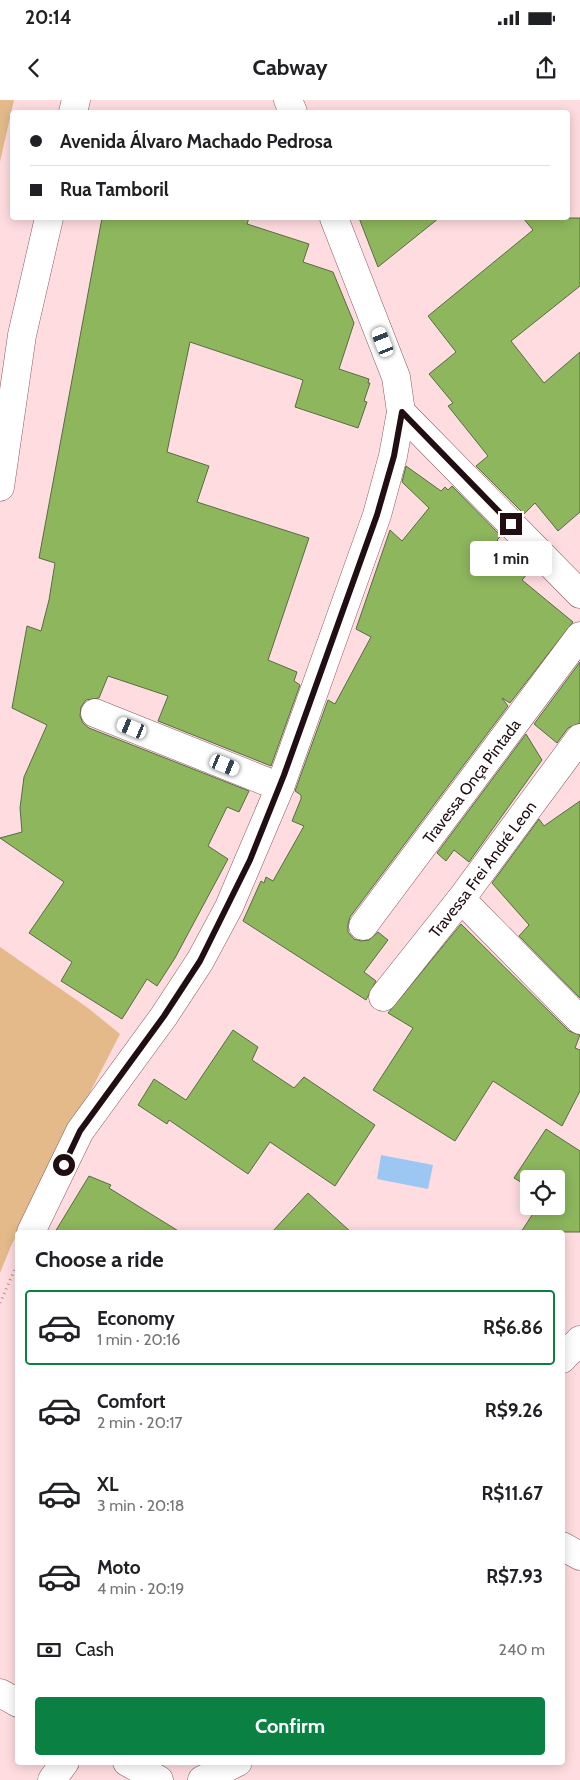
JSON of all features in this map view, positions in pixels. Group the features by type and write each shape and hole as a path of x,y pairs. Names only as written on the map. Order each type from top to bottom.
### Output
{"street":[{"path":"0,487 22,335 49,220"},
{"path":"32,1230 80,1131 164,1016 200,961 250,860 280,787 377,515 394,456 402,412 396,377 335,220"},
{"path":"402,412 580,594"},
{"name":"Travessa Onça Pintada","path":"363,926 580,636"},
{"path":"96,713 280,787"},
{"name":"Travessa Frei André Leon","path":"383,997 461,899 580,738"},
{"path":"461,899 580,1020"},
{"path":"565,1356 580,1340"},
{"path":"565,1548 580,1556"},
{"path":"52,1780 63,1765"},
{"path":"202,1780 232,1765"}],"path":[{"path":"0,1303 15,1269"}],"shaded area":[{"path":"0,100 14,100 12,110 10,110 0,162"},
{"path":"0,947 88,1008 120,1034 19,1230 15,1230 15,1238 0,1273"}],"water":[{"path":"381,1155 433,1165 428,1189 377,1179"}],"building":[{"path":"570,218 580,218 580,286 511,341 544,383 580,352 580,512 558,531 535,503 524,514 476,466 488,456 448,406 453,403 429,374 456,352 428,316 533,230 525,220 570,220"},
{"path":"102,220 248,220 247,224 309,244 303,262 333,272 354,323 339,369 369,379 368,383 370,383 364,401 367,402 358,428 295,407 303,380 190,342 167,452 209,466 197,502 309,538 268,660 297,672 294,681 300,685 271,766 158,721 168,696 108,676 99,698 86,700 81,707 80,716 83,723 89,728 249,791 239,812 227,807 208,846 228,859 175,958 157,986 147,979 122,1019 61,981 72,962 29,933 64,882 0,838 22,832 20,808 24,777 47,725 12,708 27,626 41,631 49,600 55,563 39,558"},
{"path":"360,220 437,220 378,267"},
{"path":"406,466 441,491 445,487 448,490 452,486 501,536 497,540 529,572 522,580 573,622 510,703 502,698 508,706 350,917 348,932 354,939 361,941 369,940 378,932 388,940 364,972 376,981 366,1000 243,921 261,881 264,883 266,877 273,881 304,826 292,821 301,799 301,795 295,791 328,700 335,704 371,637 356,629 390,530 402,541 429,508 402,482"},
{"path":"580,662 580,723 568,728 557,743 534,724"},
{"path":"526,734 542,760 469,862 454,850 446,861 437,853"},
{"path":"580,801 580,998 519,936 529,925 492,883 539,819 544,826"},
{"path":"461,924 569,1031 580,1035 575,1048 580,1050 580,1091 562,1126 493,1081 455,1141 373,1090 413,1028 388,1013"},
{"path":"233,1030 258,1047 252,1060 294,1088 304,1077 375,1125 335,1186 270,1142 248,1174 169,1120 167,1124 138,1105 154,1079 186,1100"},
{"path":"546,1129 580,1151 580,1232 522,1230 532,1215 565,1215 565,1170 520,1170 520,1182 514,1178"},
{"path":"89,1176 111,1185 109,1188 177,1230 56,1230"},
{"path":"308,1193 349,1230 274,1230"}],"route":[{"path":"64,1165 80,1131 164,1016 200,961 229,907 284,775 377,515 394,456 402,412 511,524"}]}
